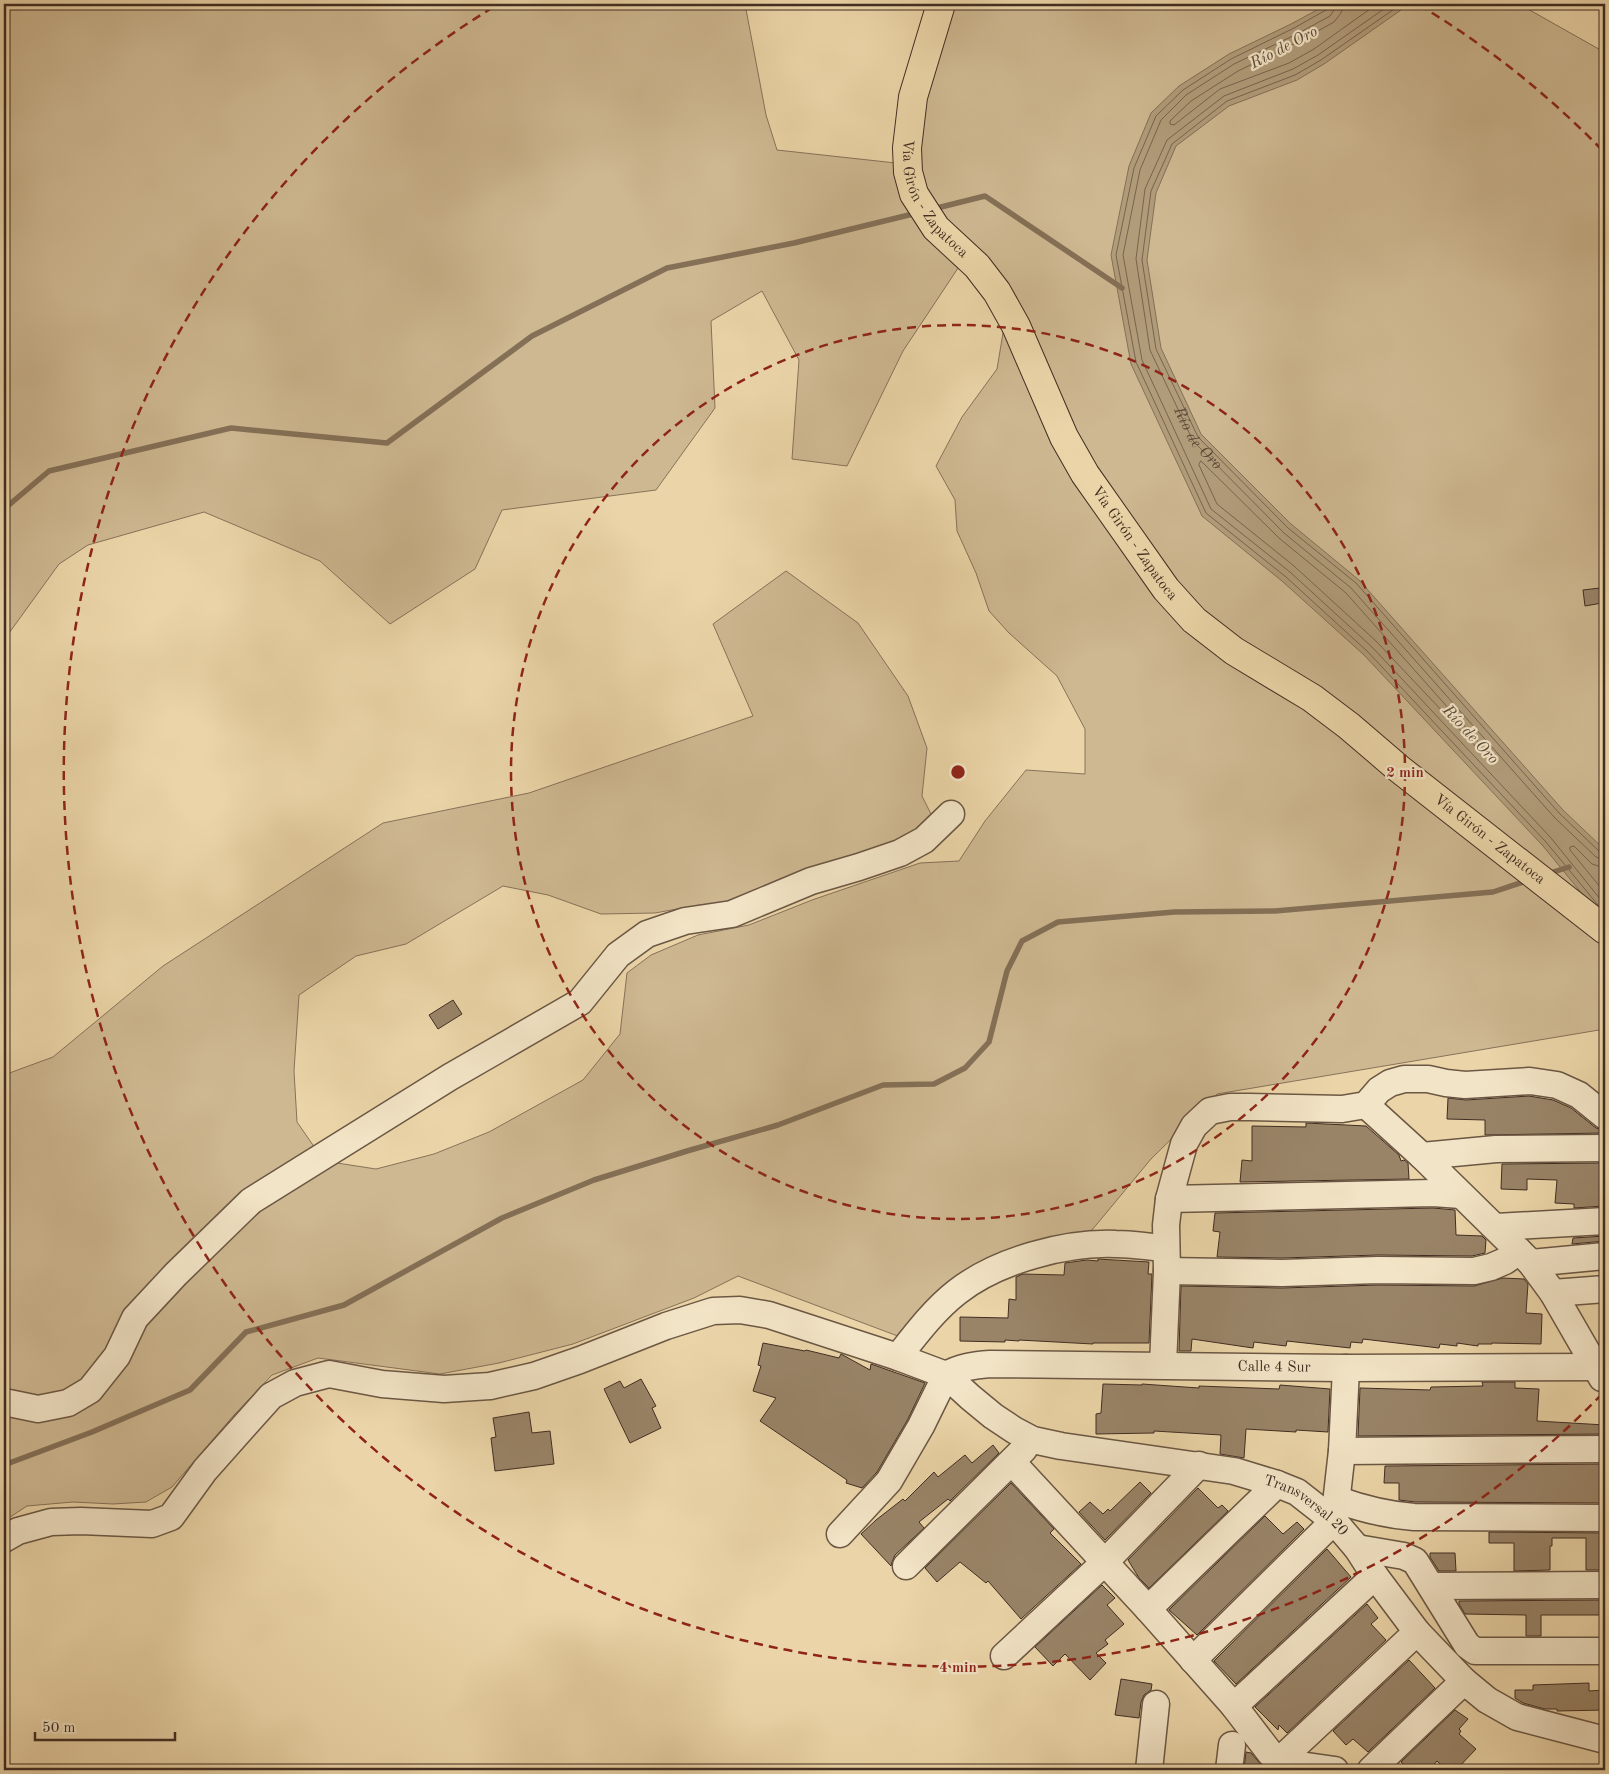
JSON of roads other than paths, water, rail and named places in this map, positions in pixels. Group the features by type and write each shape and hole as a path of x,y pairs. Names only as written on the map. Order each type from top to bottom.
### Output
{"main road":[{"name":"Vía Girón - Zapatoca","path":"941,4 913,97 907,148 908,172 914,194 936,228 977,266 997,292 1016,326 1064,438 1085,474 1166,589 1194,620 1234,651 1312,698 1605,930"}],"street":[{"path":"4,1402 38,1409 68,1403 90,1390 116,1356 135,1318 176,1274 252,1201 450,1077 580,1002 618,955 647,934 685,921 732,914 811,881 900,853 924,840 951,814"},
{"path":"1162,1365 1166,1225 1169,1199 1184,1144 1194,1126 1210,1111 1230,1107 1342,1109 1366,1105 1379,1090 1390,1083 1404,1079 1428,1079 1446,1084 1465,1085 1530,1081 1557,1085 1579,1095 1605,1116"},
{"path":"1366,1105 1422,1156 1525,1257 1553,1293 1602,1373"},
{"path":"1422,1156 1496,1149 1605,1148"},
{"path":"1169,1199 1433,1193 1461,1195"},
{"path":"1496,1227 1605,1221"},
{"path":"898,1357 930,1317 958,1292 989,1272 1025,1258 1073,1246 1116,1244 1166,1260 1282,1273 1378,1270 1474,1271 1525,1257 1605,1256"},
{"path":"1553,1293 1605,1289"},
{"path":"4,1539 18,1531 51,1522 81,1521 152,1524 171,1517 205,1470 271,1396 296,1383 329,1374 382,1384 427,1388 444,1389 490,1386 534,1376 666,1326 713,1311 740,1310 769,1316 898,1357 946,1375 922,1426 889,1481 840,1534"},
{"name":"Calle 4 Sur","path":"946,1375 956,1369 972,1365 990,1364 1162,1365 1602,1373"},
{"path":"1193,1660 1336,1511 1342,1451 1346,1368"},
{"name":"Transversal 20","path":"946,1375 993,1416 1033,1440 1234,1471 1278,1484 1336,1511 1375,1576 1417,1632 1464,1681 1487,1700 1517,1717 1605,1740"},
{"path":"906,1566 1033,1440"},
{"path":"1342,1451 1605,1449"},
{"path":"1012,1462 1234,1706 1270,1753 1289,1765 1335,1770"},
{"path":"1004,1656 1105,1562 1199,1465"},
{"path":"1148,1610 1278,1484"},
{"path":"1336,1511 1370,1511 1390,1516 1414,1517 1605,1518"},
{"path":"1414,1517 1415,1561 1467,1645 1475,1651 1605,1651"},
{"path":"1357,1548 1404,1556 1415,1561"},
{"path":"1234,1706 1375,1576"},
{"path":"1431,1586 1605,1585"},
{"path":"1289,1765 1417,1632"},
{"path":"1371,1770 1464,1681"},
{"path":"1150,1770 1156,1704"}],"water":[{"name":"Río de Oro","path":"1328,4 1405,4 1401,10 1324,64 1297,80 1229,106 1176,146 1156,193 1147,260 1161,348 1201,434 1291,524 1359,580 1563,810 1605,850 1605,922 1543,846 1364,655 1282,581 1202,516 1131,364 1111,255 1129,166 1151,113 1179,86 1229,54"}],"waterway":[{"path":"933,209 985,196 1122,288"},
{"path":"4,509 49,471 231,428 387,443 532,336 667,268 794,243 917,213"},
{"path":"1547,874 1569,867"},
{"path":"4,1465 92,1432 190,1390 246,1332 344,1305 502,1218 594,1180 778,1125 883,1085 934,1084 965,1068 989,1042 1007,971 1022,941 1058,922 1174,912 1275,911 1493,892 1529,880"}]}
